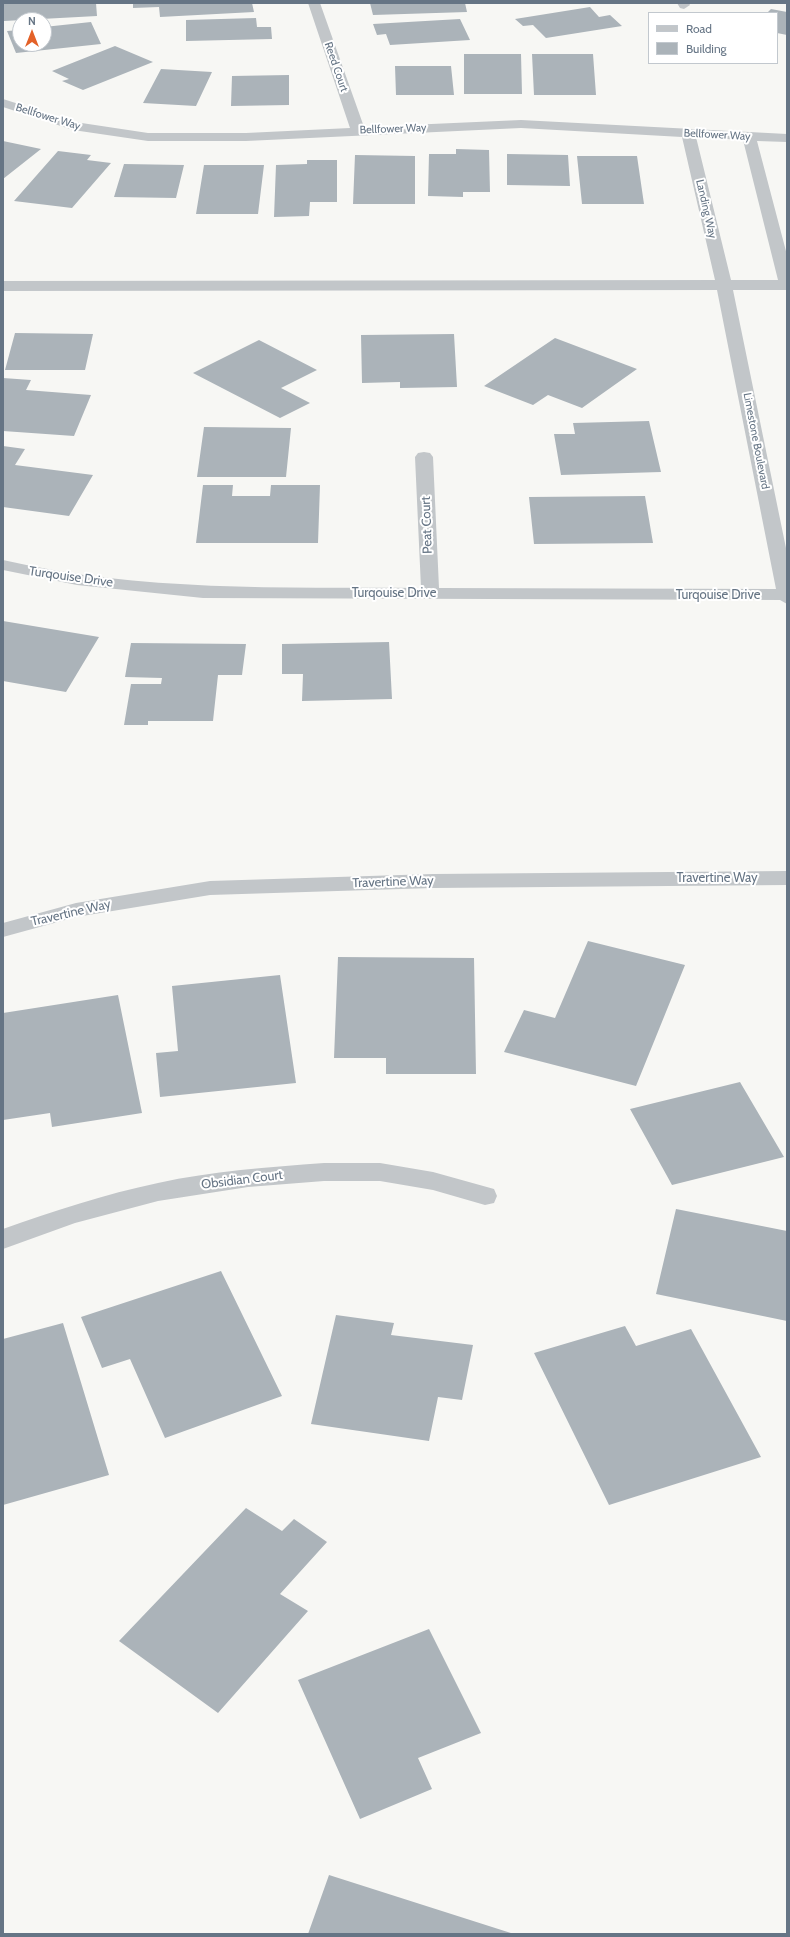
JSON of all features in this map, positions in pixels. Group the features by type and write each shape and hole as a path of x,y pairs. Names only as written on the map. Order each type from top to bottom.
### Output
{"street":[{"name":"Reed Court","path":"314,3 358,131"},
{"name":"Bellfower Way","path":"3,103 74,126 148,137 246,137 521,124 787,138"},
{"name":"Landing Way","path":"688,133 724,284"},
{"path":"3,286 787,285 749,137"},
{"name":"Limestone Boulevard","path":"724,284 787,596"},
{"name":"Peat Court","path":"424,457 430,594"},
{"name":"Turqouise Drive","path":"3,565 26,571 109,583 203,592 787,596"},
{"name":"Travertine Way","path":"3,930 76,910 210,888 433,881 787,878"},
{"name":"Obsidian Court","path":"3,1238 71,1215 158,1192 255,1177 324,1172 380,1172 434,1181 485,1196"}],"building":[{"path":"3,3 96,3 97,16 52,18 52,12 12,12 12,21 4,21"},
{"path":"133,3 252,3 254,12 160,17 159,7 133,8"},
{"path":"370,3 465,3 467,12 373,15"},
{"path":"590,7 599,17 610,15 622,26 546,38 533,25 523,26 515,19"},
{"path":"771,9 787,12 787,35 778,33 778,12 768,12"},
{"path":"256,18 257,27 271,27 272,39 186,41 186,20"},
{"path":"460,19 470,40 390,45 386,34 377,35 373,24"},
{"path":"91,22 101,44 52,49 52,26"},
{"path":"7,31 12,31 12,43"},
{"path":"115,46 153,62 83,90 62,81 69,79 52,71"},
{"path":"464,54 521,54 522,94 464,94"},
{"path":"532,54 593,54 596,95 534,95"},
{"path":"395,66 451,66 454,95 396,95"},
{"path":"161,69 212,72 196,106 143,103"},
{"path":"289,75 289,105 231,106 232,76"},
{"path":"3,141 41,149 3,179"},
{"path":"456,149 489,150 490,192 463,192 463,197 428,196 429,154 456,154"},
{"path":"58,151 91,155 87,160 111,163 72,208 14,201"},
{"path":"507,154 568,155 570,186 507,185"},
{"path":"355,155 415,156 415,204 353,204"},
{"path":"577,156 637,156 644,204 582,204"},
{"path":"307,160 337,160 337,202 310,202 309,216 274,217 276,165 307,164"},
{"path":"124,164 184,165 176,198 114,197"},
{"path":"204,165 264,165 258,214 196,214"},
{"path":"15,333 93,334 85,370 5,370"},
{"path":"454,334 457,387 400,388 400,382 362,383 361,335"},
{"path":"555,338 637,369 582,408 548,395 533,405 484,386"},
{"path":"259,340 317,370 281,388 310,403 280,418 193,373"},
{"path":"3,378 31,380 26,390 91,395 74,436 3,431"},
{"path":"649,421 661,472 561,475 554,434 575,434 573,423"},
{"path":"204,427 291,428 286,477 197,477"},
{"path":"3,446 25,449 15,465 93,475 69,516 3,507"},
{"path":"203,485 233,485 232,496 270,496 271,485 320,485 318,543 196,543"},
{"path":"645,496 653,543 534,544 529,497"},
{"path":"3,621 99,637 66,692 3,681"},
{"path":"389,642 392,699 302,701 303,674 282,674 282,644"},
{"path":"131,643 246,644 242,675 218,675 213,721 148,721 148,725 124,725 131,684 161,684 162,678 125,677"},
{"path":"588,941 685,965 636,1086 504,1052 524,1010 555,1018"},
{"path":"338,957 474,958 476,1074 386,1074 386,1058 334,1058"},
{"path":"280,975 296,1083 160,1097 156,1053 178,1051 172,986"},
{"path":"118,995 142,1113 52,1127 50,1113 3,1120 3,1013"},
{"path":"740,1082 784,1157 672,1185 630,1109"},
{"path":"676,1209 787,1231 787,1321 656,1294"},
{"path":"221,1271 282,1396 165,1438 130,1359 102,1368 81,1317"},
{"path":"336,1315 394,1323 391,1335 473,1345 462,1400 438,1397 429,1441 311,1424"},
{"path":"63,1323 109,1475 3,1505 3,1339"},
{"path":"625,1326 636,1346 691,1329 761,1457 609,1505 534,1353"},
{"path":"246,1508 282,1531 294,1519 327,1542 280,1594 308,1611 218,1713 119,1641"},
{"path":"429,1629 481,1733 418,1758 432,1789 360,1819 298,1680"},
{"path":"329,1875 514,1934 308,1934"}]}
